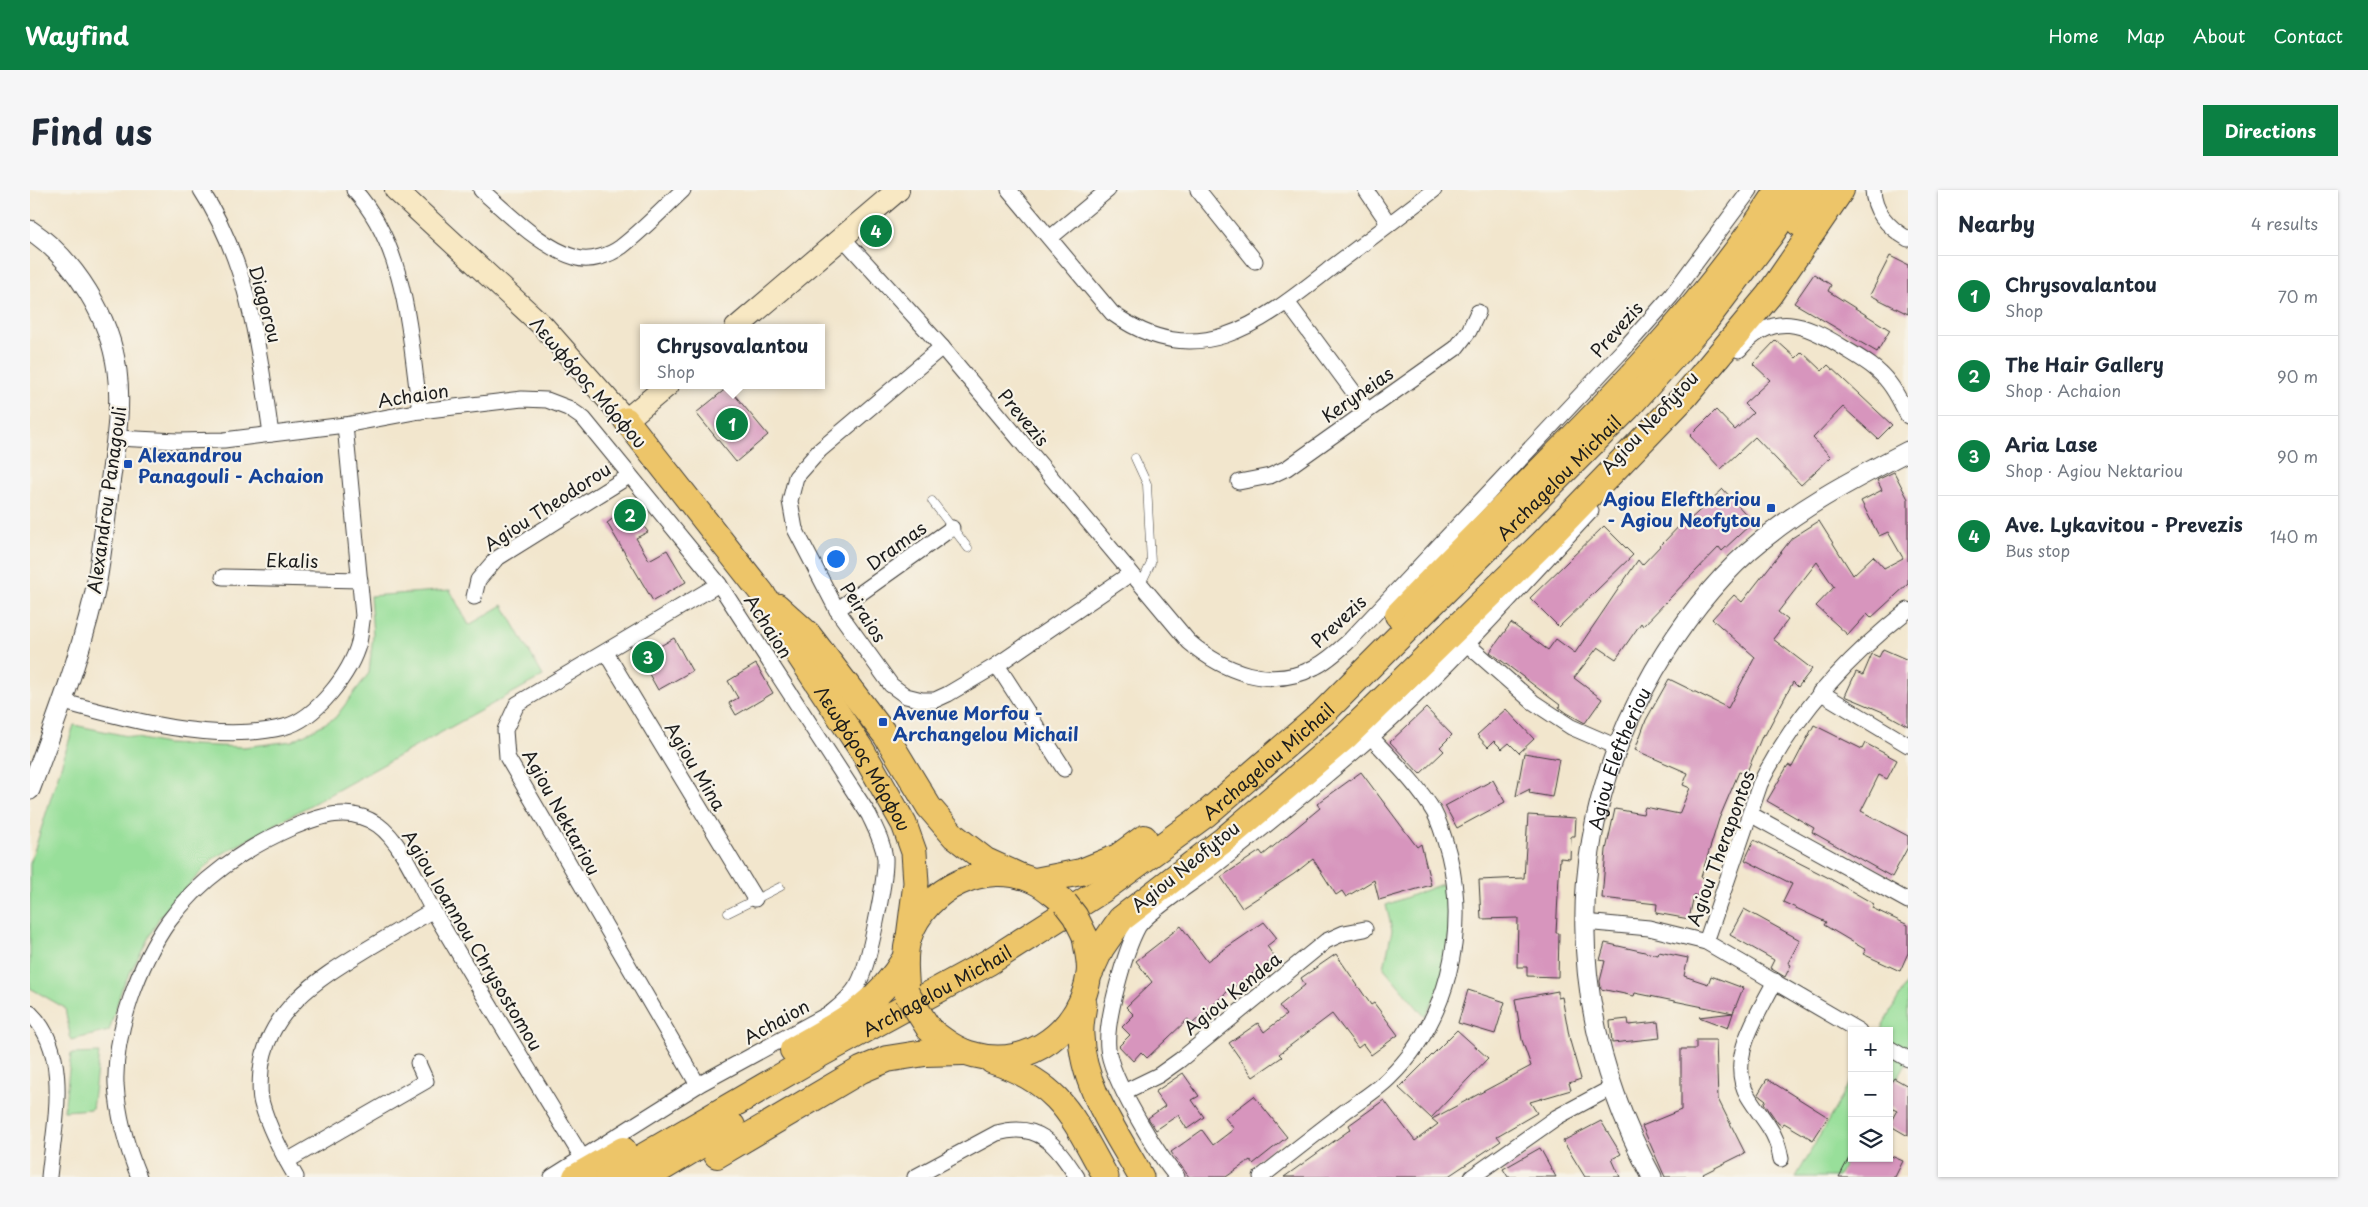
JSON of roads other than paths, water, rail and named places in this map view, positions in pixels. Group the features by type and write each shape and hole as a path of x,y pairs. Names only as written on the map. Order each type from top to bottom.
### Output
{"highway":[{"path":"1027,879 1081,872 1118,857 1199,800 1315,703 1422,590 1642,365 1724,268 1779,190"},
{"name":"Archagelou Michail","path":"608,1177 813,1058 989,962 1102,890 1206,814 1323,713 1628,407 1705,321 1757,254 1801,190"},
{"name":"Archagelou Michail","path":"647,1177 821,1073 998,976 1114,903 1218,827 1336,725 1634,426 1723,327 1754,288 1821,190"},
{"path":"1088,983 1101,948 1121,919 1226,839 1348,735 1543,543 1685,396 1752,318 1801,251 1841,190"},
{"path":"580,1168 859,1011 876,998 907,948"},
{"path":"680,1177 861,1070 887,1059 925,1053 970,1054"}],"main road":[{"name":"Λεωφόρος Μόρφου","path":"396,190 543,326 626,420 762,593 791,643 864,752 904,824 914,852 916,883 907,948 907,994 928,1029 949,1044 970,1054"},
{"path":"741,324 843,238 896,190"},
{"path":"626,420 663,389"},
{"name":"Λεωφόρος Μόρφου","path":"762,593 808,634 886,736 929,807 954,836 985,860 1027,879 1065,902 1075,916 1085,936 1088,983"},
{"path":"907,948 921,912 940,892 965,879 992,873 1027,879"},
{"path":"970,1054 1000,1058 1023,1054 1044,1046 1076,1014 1088,983"},
{"path":"1088,983 1081,1036 1091,1084 1100,1104 1141,1177"},
{"path":"970,1054 1021,1072 1043,1084 1069,1112 1106,1177"}],"street":[{"name":"Diagorou","path":"203,190 233,254 251,310 271,434"},
{"path":"354,190 381,227 394,255 403,293 420,412"},
{"path":"481,190 536,236 579,259 594,259 620,248 683,190"},
{"path":"1009,190 1112,313 1131,327 1150,335 1171,340 1197,341 1220,338 1246,327 1288,302 1434,190"},
{"path":"1050,238 1108,190"},
{"path":"1198,190 1255,261"},
{"path":"1366,190 1389,224"},
{"name":"Prevezis","path":"843,238 942,347 1188,642 1207,658 1223,667 1262,678 1300,674 1329,658 1351,639 1624,350 1671,296 1750,190"},
{"path":"1873,190 1873,200 1881,215 1896,232 1908,239"},
{"name":"Alexandrou Panagouli","path":"30,230 60,256 77,276 103,321 117,370 119,397 116,438 94,594 64,702 30,790"},
{"path":"1288,302 1367,410"},
{"name":"Keryneias","path":"1239,482 1270,476 1287,468 1456,348 1469,331 1478,312"},
{"name":"Agiou Neofytou","path":"1177,1177 1158,1153 1124,1092 1110,1060 1107,1035 1121,975 1140,924 1304,794 1372,737 1467,644 1758,331 1782,324 1814,330 1876,370 1888,382 1908,416"},
{"name":"Peiraios","path":"942,347 820,450 796,477 790,501 795,529 837,610 890,685 906,696 935,700 997,665 1135,580"},
{"name":"Achaion","path":"116,438 178,441 224,440 345,425 420,412 522,399 547,400 568,408 584,419 719,584 869,815 879,835 885,857 883,882 859,983 845,1002 832,1012 698,1085 580,1168 552,1177"},
{"path":"64,702 140,723 186,729 236,732 284,727 300,720 316,708 350,664 359,642 363,616 345,425"},
{"name":"Agiou Eleftheriou","path":"1652,1177 1626,1126 1611,1088 1590,999 1584,922 1592,837 1602,793 1616,747 1639,697 1665,653 1702,602 1741,559 1784,523 1814,502 1839,486 1908,452"},
{"name":"Agiou Theodorou","path":"474,596 478,580 496,559 630,476"},
{"name":"Dramas","path":"837,610 952,528"},
{"name":"Ekalis","path":"223,577 360,580"},
{"name":"Agiou Nektariou","path":"698,1085 507,757 505,730 516,704 606,653 719,584"},
{"name":"Agiou Therapontos","path":"1706,942 1760,784 1771,762 1820,692 1861,648 1908,610"},
{"path":"1467,644 1532,702 1571,727 1616,747"},
{"name":"Agiou Mina","path":"606,653 755,900"},
{"path":"997,665 1064,769"},
{"path":"1820,692 1908,745"},
{"path":"1261,1177 1389,1078 1426,1031 1448,981 1454,950 1457,912 1454,876 1445,840 1435,814 1421,794 1372,737"},
{"name":"Agiou Ioannou Chrysostomou","path":"139,1177 124,1134 116,1083 120,1042 136,985 156,944 169,921 226,865 270,838 321,815 342,813 356,815 376,824 391,837 580,1168"},
{"path":"1750,814 1908,901"},
{"path":"296,1177 286,1161 262,1104 260,1082 263,1058 270,1037 282,1016 298,996 321,978 433,910"},
{"path":"1584,922 1649,928 1706,942 1852,1027"},
{"name":"Agiou Kendea","path":"1124,1092 1159,1075 1180,1060 1326,941 1344,933 1365,929"},
{"path":"1775,981 1746,1038 1743,1051 1742,1075 1747,1094 1776,1136 1781,1160"},
{"path":"30,1013 40,1024 51,1043 57,1069 49,1177"},
{"path":"1893,1050 1908,1059"},
{"path":"286,1161 426,1081 418,1063"},
{"path":"1472,1177 1490,1172 1557,1117 1611,1088"},
{"path":"916,1177 997,1133 1011,1129 1024,1130 1046,1137 1061,1153 1077,1177"}],"lane":[{"path":"1135,458 1146,484 1151,563 1135,580"},
{"path":"932,501 968,548"},
{"path":"728,913 780,887"}],"place":[{"name":"Ave. Lykavitou - Prevezis","path":"876,231"},
{"name":"Chrysovalantou","path":"732,424"},
{"name":"Alexandrou Panagouli - Achaion","path":"128,464"},
{"name":"Agiou Eleftheriou - Agiou Neofytou","path":"1771,508"},
{"name":"The Hair Gallery","path":"630,515"},
{"name":"Aria Lase","path":"648,657"},
{"name":"Avenue Morfou - Archangelou Michail","path":"883,722"}]}
